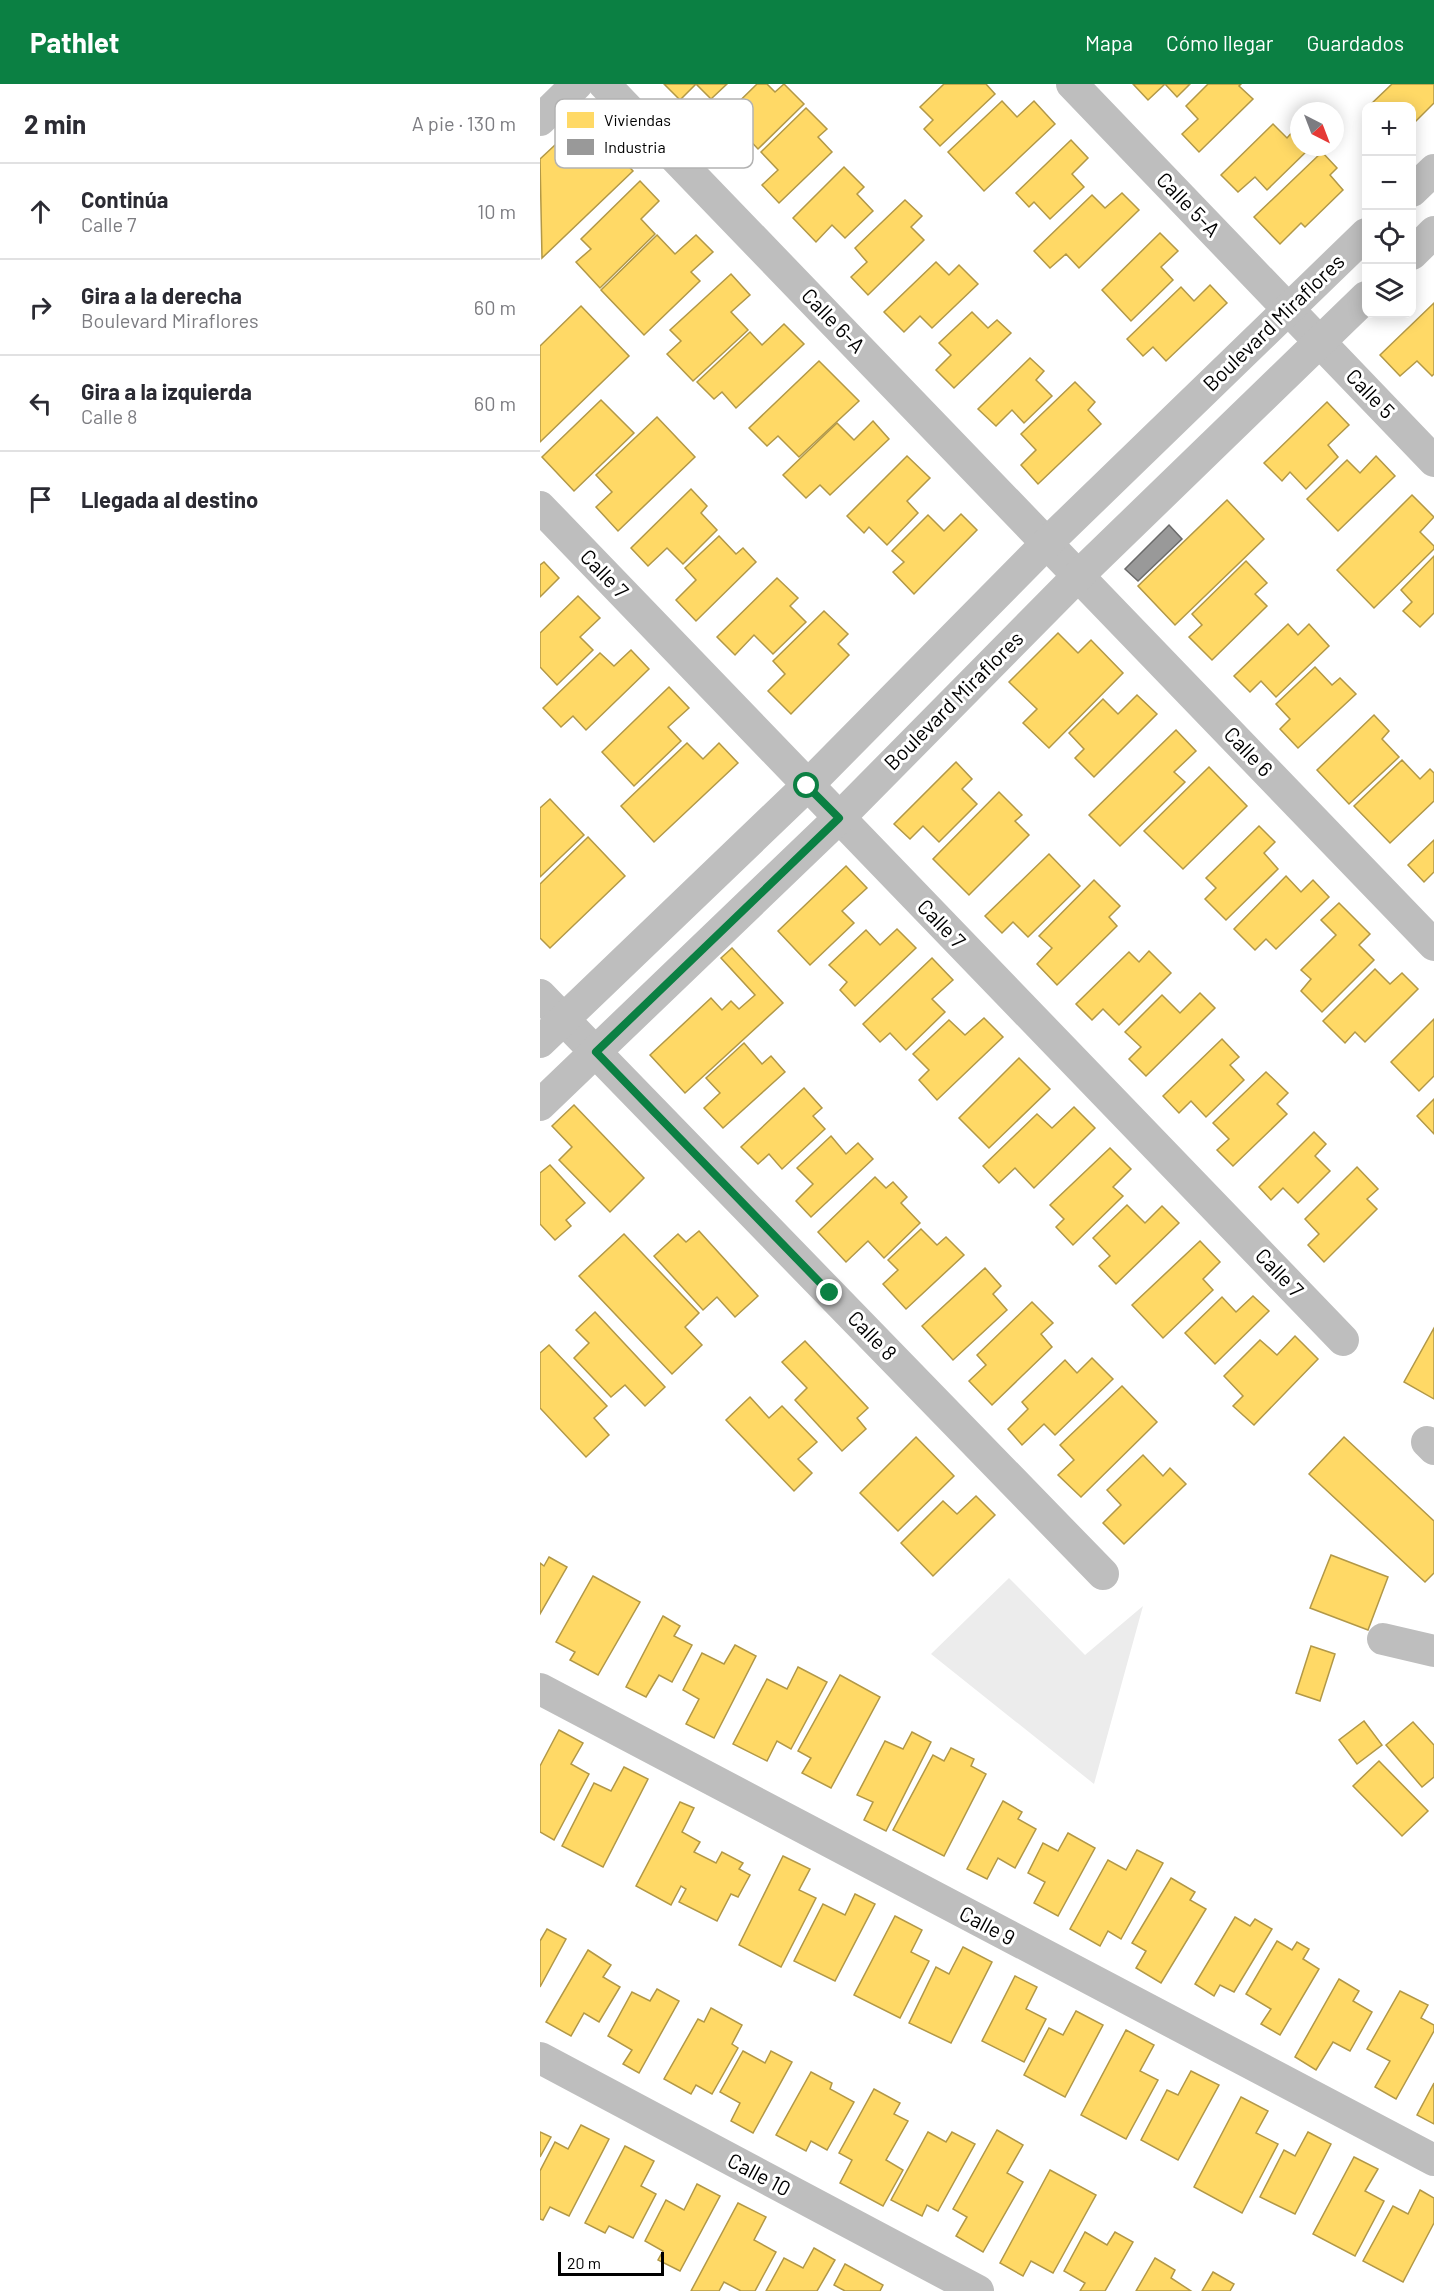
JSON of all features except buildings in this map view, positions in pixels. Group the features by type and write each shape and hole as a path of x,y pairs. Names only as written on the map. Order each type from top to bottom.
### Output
{"street":[{"path":"562,99 578,84"},
{"name":"Calle 6-A","path":"604,84 618,99"},
{"name":"Calle 5-A","path":"1072,84 1304,326"},
{"path":"540,120 555,106"},
{"name":"Calle 6-A","path":"685,168 1062,559"},
{"path":"1416,187 1434,170"},
{"path":"1416,250 1434,232"},
{"name":"Boulevard Miraflores","path":"540,1042 807,786 1062,559 1304,326 1362,240"},
{"name":"Boulevard Miraflores","path":"540,1105 839,818 1062,559 1304,326 1362,299"},
{"name":"Calle 5","path":"1304,326 1434,461"},
{"name":"Calle 7","path":"540,507 1343,1340"},
{"name":"Calle 6","path":"1062,559 1434,945"},
{"name":"Calle 8","path":"540,995 1103,1574"},
{"path":"1383,1639 1434,1652"},
{"name":"Calle 9","path":"540,1689 1434,2160"},
{"name":"Calle 10","path":"540,2058 978,2291"}],"shaded area":[{"path":"1009,1578 1085,1655 1143,1606 1094,1784 931,1654"}],"route":[{"path":"807,786 839,818 596,1052 830,1293"}]}
